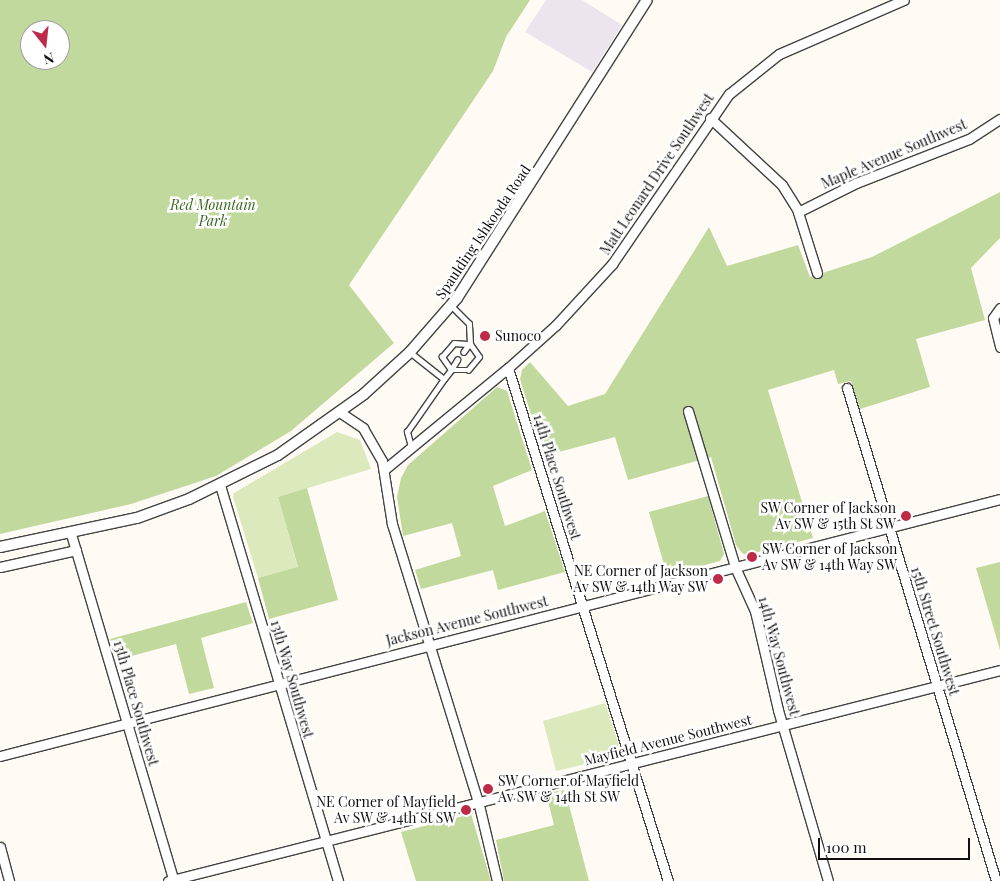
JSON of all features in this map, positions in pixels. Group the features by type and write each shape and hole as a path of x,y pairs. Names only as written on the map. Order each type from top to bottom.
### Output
{"street":[{"name":"Spaulding Ishkooda Road","path":"0,547 71,534 137,518 220,485 278,455 341,412 410,352 451,306 505,227 647,0"},
{"name":"Matt Leonard Drive Southwest","path":"384,468 508,368 556,325 612,264 710,118 729,94 779,54 904,0"},
{"path":"710,118 768,170 798,212 817,273"},
{"name":"Maple Avenue Southwest","path":"798,212 856,183 969,139 1000,119"},
{"path":"998,311 1000,348"},
{"name":"14th Place Southwest","path":"508,368 668,881"},
{"name":"15th Street Southwest","path":"847,388 996,881"},
{"name":"14th Way Southwest","path":"688,411 736,567 755,611 783,725 828,881"},
{"path":"341,412 363,428 378,449 384,468 392,524 478,801 497,881"},
{"name":"13th Way Southwest","path":"220,485 338,881"},
{"name":"Jackson Avenue Southwest","path":"0,756 126,721 1000,499"},
{"name":"13th Place Southwest","path":"71,534 172,881"},
{"path":"0,567 76,550"},
{"name":"Mayfield Avenue Southwest","path":"172,881 478,801 1000,670"},
{"path":"0,847 9,881"}],"lane":[{"path":"451,306 469,324 470,344 479,357 468,370 451,370"},
{"path":"451,370 442,357 454,343 470,344"},
{"path":"464,352 470,344"},
{"path":"410,352 444,379"},
{"path":"411,447 407,432 458,360"}],"shaded area":[{"path":"546,0 582,0 622,25 592,72 525,32"}],"green space":[{"name":"Red Mountain Park","path":"0,0 530,0 506,37 493,71 349,285 394,343 291,431 216,476 131,504 0,534"},
{"path":"1000,192 1000,238 971,268 985,320 916,339 930,387 860,409 851,381 838,384 834,370 768,390 813,538 747,555 742,553 736,545 711,457 628,480 615,437 544,456 520,379 522,370 530,362 568,406 605,394 709,227 727,266 798,245 810,277 872,257"},
{"path":"497,387 507,391 532,470 493,486 505,526 545,511 565,572 498,590 493,570 421,589 415,570 461,556 452,523 403,536 397,497 401,478 408,465"},
{"path":"337,432 360,440 371,469 278,497 298,568 258,578 233,497 234,493"},
{"path":"307,488 338,600 269,619 258,578 298,567 278,497"},
{"path":"708,496 724,554 720,561 667,575 649,512"},
{"path":"1000,562 1000,650 976,568"},
{"path":"246,602 253,623 201,638 214,688 189,694 176,644 117,660 110,639"},
{"path":"605,703 619,745 616,757 556,771 543,721"},
{"path":"565,790 589,881 504,881 496,840 554,825 546,793"},
{"path":"471,814 491,881 416,881 401,832"}],"place":[{"name":"Sunoco","path":"485,336"},
{"name":"SW Corner of Jackson Av SW & 15th St SW","path":"906,516"},
{"name":"SW Corner of Jackson Av SW & 14th Way SW","path":"752,557"},
{"name":"NE Corner of Jackson Av SW & 14th Way SW","path":"718,579"},
{"name":"SW Corner of Mayfield Av SW & 14th St SW","path":"488,789"},
{"name":"NE Corner of Mayfield Av SW & 14th St SW","path":"466,810"}]}
